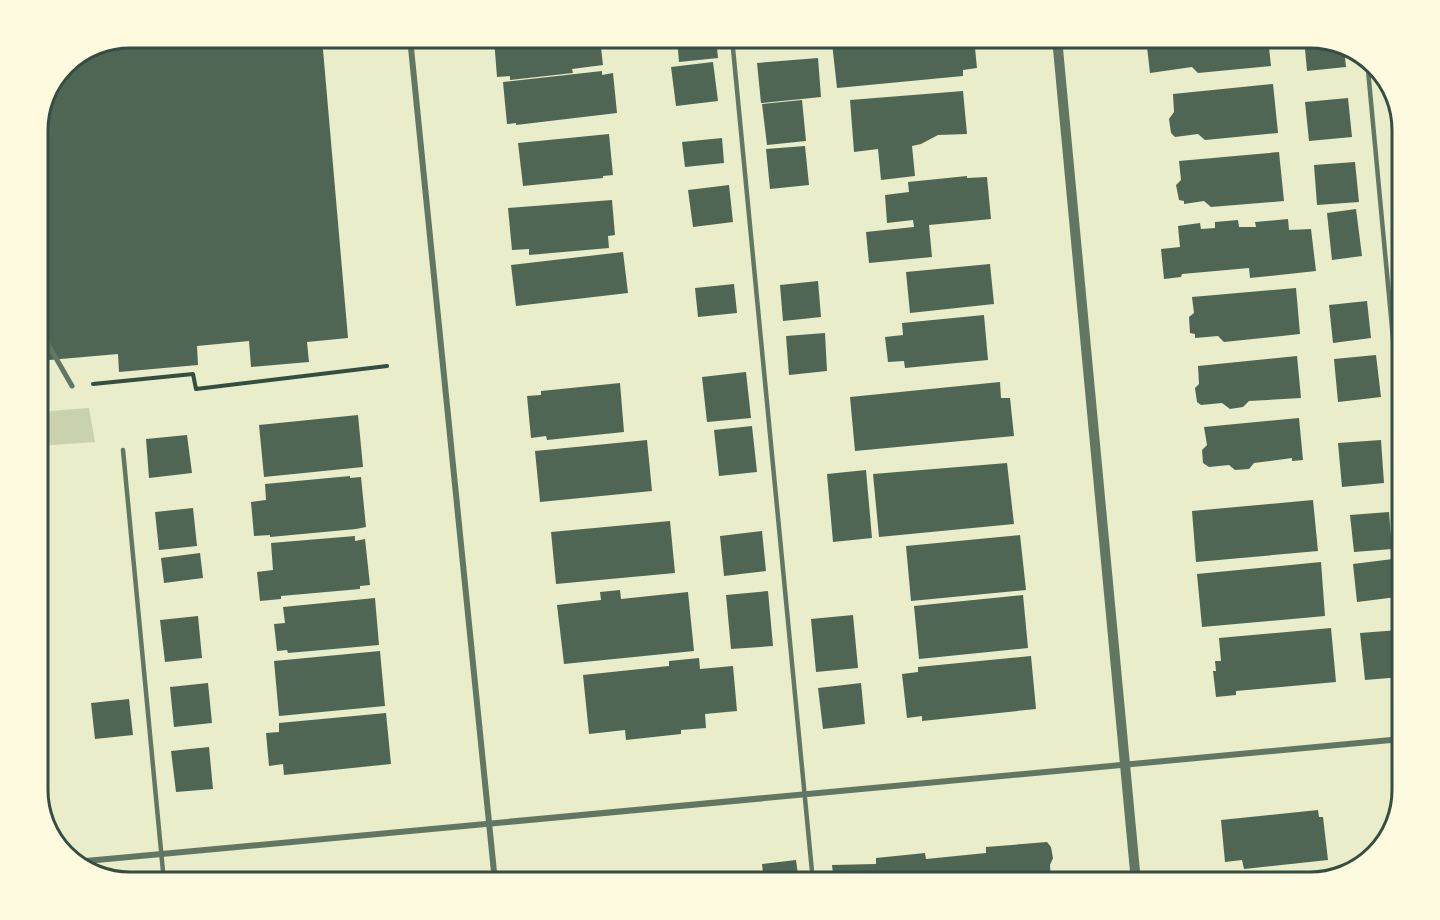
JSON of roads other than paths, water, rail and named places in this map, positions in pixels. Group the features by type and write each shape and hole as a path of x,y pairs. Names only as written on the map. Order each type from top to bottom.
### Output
{"street":[{"path":"411,48 494,872"},
{"path":"1058,48 1135,872"},
{"path":"48,344 72,386"},
{"path":"89,861 1392,740"}],"lane":[{"path":"733,48 812,872"},
{"path":"1368,72 1392,328"},
{"path":"123,450 163,872"}]}
